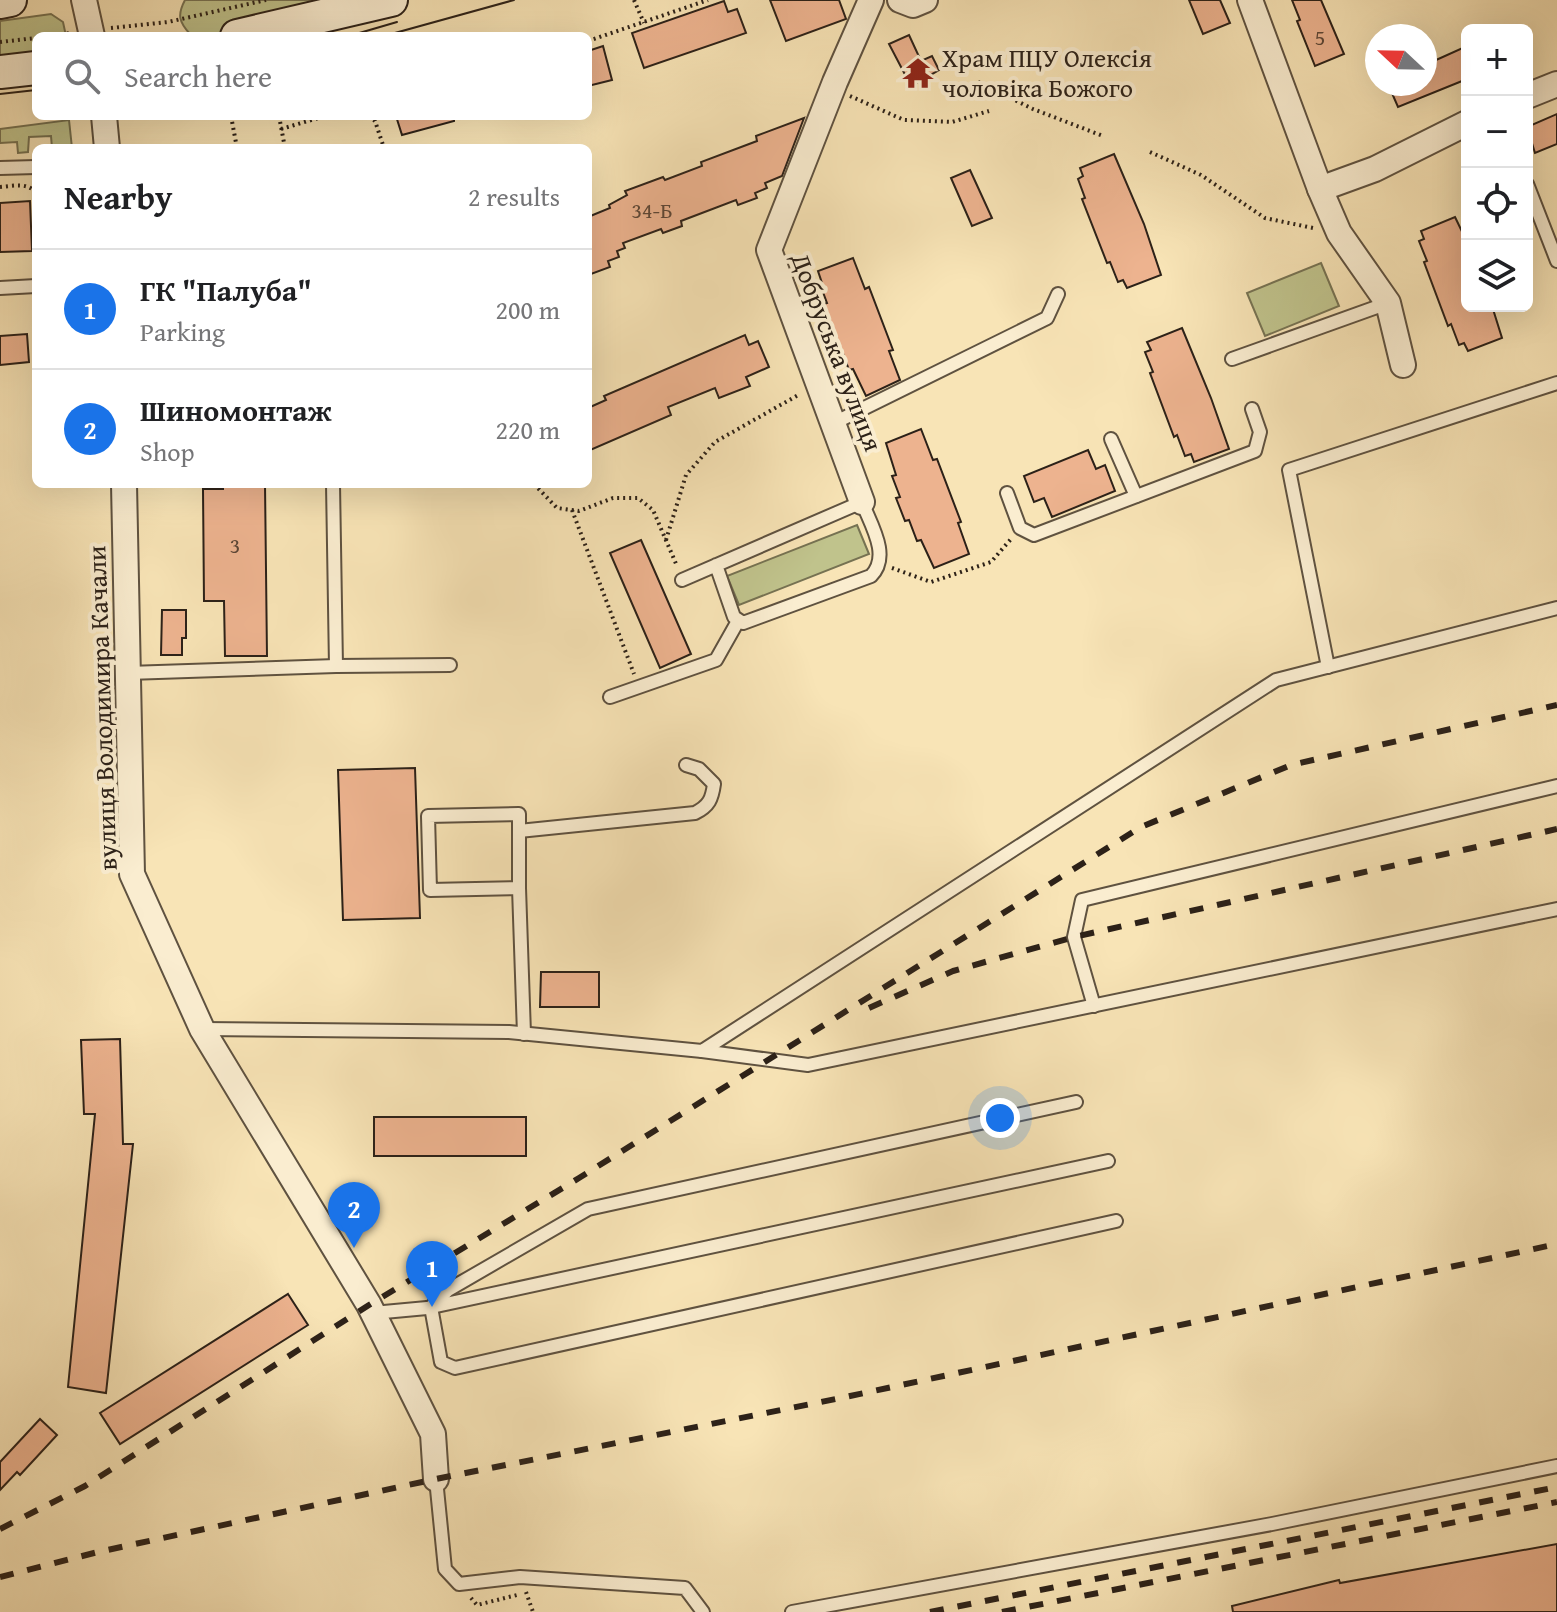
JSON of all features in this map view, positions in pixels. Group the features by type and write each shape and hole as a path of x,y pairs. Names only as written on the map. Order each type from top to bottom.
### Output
{"main road":[{"path":"0,2 10,0"},
{"path":"254,32 391,0"},
{"path":"0,72 32,68"}],"street":[{"path":"84,0 92,32"},
{"name":"Добруська вулиця","path":"862,502 769,250 871,0"},
{"path":"900,0 913,5 925,0"},
{"path":"1250,0 1339,233 1388,303 1403,365"},
{"path":"1533,94 1557,84"},
{"path":"104,120 107,144"},
{"path":"1320,189 1375,169 1461,126"},
{"name":"вулиця Володимира Качали","path":"124,488 132,874 202,1029 373,1313 433,1434 436,1479"}],"lane":[{"path":"0,168 32,167"},
{"path":"1533,199 1557,261"},
{"path":"0,288 32,286"},
{"path":"834,423 1047,318 1058,294"},
{"path":"1232,359 1388,303"},
{"path":"1328,667 1289,470 1557,383"},
{"path":"1007,493 1020,528 1034,535 1255,451 1260,432 1252,409"},
{"path":"1111,439 1136,496"},
{"path":"333,488 336,666"},
{"path":"682,580 716,565 862,502 881,555 881,564 871,576 748,623 734,617 716,565"},
{"path":"702,1051 1276,680 1557,608"},
{"path":"610,697 716,660 738,621"},
{"path":"128,673 450,665"},
{"path":"519,831 695,813 712,799 714,784 699,769 686,765"},
{"path":"1094,1006 1074,937 1082,900 1557,786"},
{"path":"519,888 430,890 428,816 519,814 524,1034"},
{"path":"202,1029 524,1034 702,1051 808,1065 1557,909"},
{"path":"431,1307 448,1290 588,1209 1076,1102"},
{"path":"373,1313 431,1307 1108,1161"},
{"path":"431,1307 441,1362 444,1366 455,1368 1116,1221"},
{"path":"792,1612 1272,1524 1557,1466"},
{"path":"436,1479 445,1569 459,1584 520,1577 685,1588 703,1612"}],"path":[{"path":"99,32 168,22 266,0"},
{"path":"634,0 644,23"},
{"path":"592,40 708,0"},
{"path":"0,42 32,38"},
{"path":"978,82 1033,109 1103,136"},
{"path":"833,88 904,120 952,122 989,111"},
{"path":"232,120 236,144"},
{"path":"280,120 284,144"},
{"path":"281,129 311,120"},
{"path":"374,120 383,144"},
{"path":"1150,152 1201,175 1265,218 1339,233"},
{"path":"0,187 32,187"},
{"path":"666,540 686,475 715,442 819,384"},
{"path":"538,488 557,508 579,511 613,498 638,498 653,510 682,580"},
{"path":"572,510 639,687"},
{"path":"881,564 931,582 991,562 1020,528"},
{"path":"477,1605 527,1592 533,1612"}],"green space":[{"path":"185,0 368,0 230,32 188,32 181,22"},
{"path":"51,14 63,22 65,32 32,32 32,60 0,63 0,21"},
{"path":"69,120 72,144 52,144 51,136 29,137 28,152 18,153 17,142 0,143 0,129"},
{"path":"1321,263 1339,306 1265,336 1247,293"},
{"path":"857,525 869,554 739,605 727,576"}],"building":[{"path":"770,0 839,0 846,19 786,41"},
{"path":"1189,0 1220,0 1230,23 1203,34"},
{"path":"1292,0 1321,0 1344,54 1315,66"},
{"path":"724,1 728,12 737,9 746,33 644,68 632,33"},
{"path":"909,35 921,61 932,56 939,70 911,86 889,44"},
{"path":"603,46 612,80 592,85 592,50"},
{"path":"1461,49 1461,81 1437,91 1437,60"},
{"path":"1393,96 1425,96 1398,107"},
{"path":"1557,114 1557,144 1535,153 1533,124"},
{"path":"804,118 782,176 765,183 767,188 755,193 757,198 738,205 736,200 681,221 682,226 663,233 661,229 623,243 625,248 617,251 619,257 608,261 610,267 592,274 592,215 610,208 609,205 627,195 625,191 702,166 701,162 757,141 756,136"},
{"path":"397,120 454,120 454,121 402,135"},
{"path":"1114,154 1144,224 1161,275 1127,288 1123,280 1118,282 1110,262 1107,263 1082,199 1085,198 1078,179 1083,176 1080,168"},
{"path":"970,170 992,218 972,226 951,178"},
{"path":"30,201 32,251 0,252 0,203"},
{"path":"1455,217 1461,230 1461,312 1494,312 1502,338 1468,351 1464,343 1459,345 1451,324 1448,326 1424,262 1427,261 1419,241 1424,239 1421,231"},
{"path":"853,258 865,289 869,287 893,350 889,351 900,380 866,396 853,369 849,370 841,348 837,350 828,327 831,325 823,304 827,303 818,271"},
{"path":"1182,328 1229,449 1194,462 1191,454 1185,456 1177,435 1174,437 1145,352 1151,350 1147,342"},
{"path":"27,334 29,362 0,365 0,336"},
{"path":"745,335 749,345 758,341 769,367 746,377 750,386 719,398 715,388 668,407 671,415 592,449 592,406 606,400 604,396"},
{"path":"921,429 933,460 937,459 961,522 958,523 969,554 934,568 921,540 917,541 909,520 905,521 896,498 900,497 892,476 896,475 886,443"},
{"path":"1088,450 1096,469 1105,465 1115,491 1052,517 1044,498 1034,502 1024,476"},
{"path":"265,488 267,656 225,656 224,601 204,601 203,489"},
{"path":"641,540 691,654 660,668 610,553"},
{"path":"162,610 186,610 186,638 182,638 182,655 161,655"},
{"path":"415,768 420,918 343,920 338,770"},
{"path":"541,972 599,972 599,1007 540,1007"},
{"path":"120,1039 123,1144 133,1144 106,1393 68,1387 95,1114 84,1114 81,1040"},
{"path":"374,1117 526,1117 526,1156 374,1156"},
{"path":"288,1294 308,1325 120,1444 100,1413"},
{"path":"40,1419 57,1435 20,1475 17,1472 0,1490 0,1462"},
{"path":"1557,1544 1557,1612 1233,1612 1232,1606 1339,1580 1340,1583"}],"tram line":[{"path":"398,32 514,0"},
{"path":"363,32 397,22"},
{"path":"0,94 32,90"}],"railway":[{"path":"0,1529 85,1486 369,1305 579,1178 1141,827 1291,765 1557,705"},
{"path":"869,1008 953,971 1074,937 1557,829"},
{"path":"0,1577 98,1552 436,1479 841,1398 1557,1244"},
{"path":"930,1612 1557,1487"},
{"path":"1002,1612 1557,1502"}],"place":[{"name":"Храм ПЦУ Олексія чоловіка Божого","path":"918,73"},
{"name":"Шиномонтаж","path":"354,1248"},
{"name":"ГК \"Палуба\"","path":"432,1307"}]}
